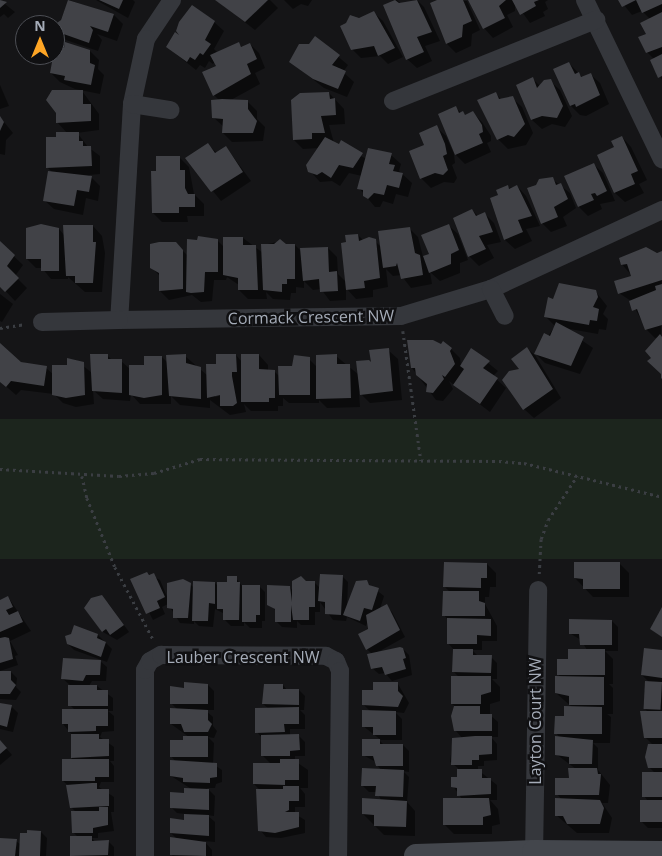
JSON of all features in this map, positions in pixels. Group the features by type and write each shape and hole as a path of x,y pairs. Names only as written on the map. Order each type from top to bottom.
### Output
{"street":[{"path":"119,320 132,104 146,39 172,0"},
{"path":"585,0 662,159"},
{"path":"393,101 596,20"},
{"path":"132,104 171,110"},
{"name":"Cormack Crescent NW","path":"42,322 401,316 491,289 662,210"},
{"path":"491,289 505,316"},
{"name":"Layton Court NW","path":"534,854 538,590"},
{"name":"Lauber Crescent NW","path":"145,856 145,670 150,661 161,655 326,656 336,661 340,671 338,856"},
{"path":"416,856 662,853"}],"path":[{"path":"401,316 421,460"},
{"path":"0,328 42,322"},
{"path":"0,469 82,476 154,473 200,459 421,460 524,463 662,497"},
{"path":"82,476 87,498 111,558 161,655"},
{"path":"538,590 541,538 548,520 577,476"}],"shaded area":[{"path":"0,419 662,419 662,559 0,559"}],"building":[{"path":"0,0 7,2 0,8"},
{"path":"68,0 114,14 108,32 90,26 93,30 89,43 65,35 65,15 63,15"},
{"path":"99,0 123,0 119,9"},
{"path":"215,0 268,0 245,22"},
{"path":"395,0 399,3 417,0 432,32 417,37 424,52 406,60 383,5"},
{"path":"437,0 463,0 472,21 463,25 462,37 446,44 430,3"},
{"path":"468,0 506,0 499,6 505,18 483,29"},
{"path":"512,0 539,0 534,2 536,6 520,15"},
{"path":"618,0 636,0 622,7"},
{"path":"636,0 662,0 662,4 642,13"},
{"path":"192,5 215,21 205,40 211,44 203,55 200,53 195,60 190,57 187,62 166,47 175,32 179,35 176,31 179,22"},
{"path":"374,11 395,48 378,56 374,46 351,50 340,26 346,23 350,15 359,18"},
{"path":"662,12 662,47 646,53 638,37 646,34 640,23"},
{"path":"315,36 340,55 332,65 346,71 338,89 313,79 289,62 299,44 309,44"},
{"path":"65,42 90,50 90,63 95,65 91,85 64,80 65,76 50,73 51,65 65,65"},
{"path":"239,42 241,47 250,43 257,59 247,64 251,74 213,96 202,72 216,66 210,55"},
{"path":"662,54 662,76 658,78 650,60"},
{"path":"569,62 575,74 579,72 581,77 591,73 600,95 576,107 575,104 570,106 553,69"},
{"path":"533,77 537,88 544,80 551,79 563,106 557,118 542,116 531,120 516,85"},
{"path":"52,90 83,90 83,104 91,104 91,121 56,123 56,113 46,100"},
{"path":"329,92 330,99 335,98 336,115 321,116 325,133 312,133 312,139 293,140 291,100 300,93"},
{"path":"496,92 499,99 513,96 525,124 514,137 508,135 497,140 477,100"},
{"path":"211,100 248,100 248,109 257,121 253,133 222,133 223,119 212,118"},
{"path":"456,106 459,113 463,111 465,115 473,111 482,125 483,132 479,134 483,143 455,155 438,114"},
{"path":"0,116 4,122 0,131"},
{"path":"437,125 445,144 447,154 443,156 448,170 443,175 435,173 420,179 409,151 424,145 419,133"},
{"path":"56,132 79,132 79,141 83,141 83,146 91,146 92,166 46,168 46,137 56,137"},
{"path":"622,136 638,171 631,174 635,184 614,193 597,155 614,147 611,141"},
{"path":"325,137 339,144 341,140 363,153 353,168 339,165 331,178 322,172 317,175 308,172 306,165"},
{"path":"208,143 215,153 226,146 243,172 211,192 185,158"},
{"path":"368,148 392,153 389,164 395,165 393,171 403,173 399,188 387,185 384,195 374,193 368,199 363,196 363,190 357,189"},
{"path":"156,156 180,156 180,170 185,170 185,188 188,194 195,194 195,207 179,207 179,213 152,213 151,171 156,171"},
{"path":"594,163 607,191 597,196 595,193 591,194 594,200 578,207 564,176"},
{"path":"48,171 92,176 89,192 77,190 74,206 43,201"},
{"path":"553,177 556,185 561,183 568,199 554,207 558,217 541,224 527,188 536,185 539,179"},
{"path":"508,185 509,189 517,185 532,216 518,220 523,232 504,240 490,198 498,195 496,190"},
{"path":"472,209 476,216 485,212 493,232 479,236 486,249 468,257 453,218"},
{"path":"41,224 59,228 59,271 41,271 41,259 26,259 26,228"},
{"path":"449,224 459,250 451,254 451,264 429,273 423,256 429,254 421,235"},
{"path":"63,225 93,225 93,242 96,242 93,283 75,283 75,276 66,276"},
{"path":"410,227 415,253 420,255 423,275 401,279 397,263 396,266 383,268 378,231"},
{"path":"358,234 359,241 369,237 376,239 380,278 364,281 365,288 346,290 341,243 346,242 345,235"},
{"path":"198,236 218,239 218,272 205,272 204,292 191,293 186,292 187,239 197,240"},
{"path":"223,237 243,237 243,245 256,245 258,290 238,290 238,278 223,275"},
{"path":"280,239 286,244 295,244 295,279 287,279 287,284 282,284 282,292 263,290 261,244 274,244"},
{"path":"0,241 15,255 7,266 19,278 5,292 0,287"},
{"path":"176,242 183,250 183,289 159,291 159,273 150,268 150,244"},
{"path":"328,247 329,272 337,271 338,291 320,292 319,279 303,281 300,248"},
{"path":"646,247 657,253 662,251 662,280 618,294 614,281 631,276 627,264 621,265 619,258"},
{"path":"559,283 596,290 598,297 593,307 599,309 597,321 590,320 589,325 544,317 548,297 553,299"},
{"path":"662,284 662,325 645,330 637,309 632,311 629,301 656,290 655,286"},
{"path":"556,322 584,337 571,366 534,354 544,333 550,336"},
{"path":"660,334 662,337 661,379 661,374 647,361 651,358 645,351"},
{"path":"407,340 433,340 441,344 443,341 452,348 450,351 455,364 445,377 442,375 444,379 433,393 426,392 427,384 416,375 415,368 411,368"},
{"path":"0,343 21,362 47,366 44,386 11,381 6,387 0,382"},
{"path":"527,347 553,389 523,410 502,380 509,371 519,369 511,359"},
{"path":"389,348 393,391 360,395 356,361 369,360 371,362 369,350"},
{"path":"471,348 490,361 483,368 498,378 480,404 453,385 464,369 460,366"},
{"path":"90,354 108,354 108,359 122,359 122,393 92,391"},
{"path":"186,354 186,363 201,367 201,399 169,396 166,355"},
{"path":"216,354 236,354 237,372 232,372 232,376 237,403 233,406 220,406 220,395 207,398 206,364 216,364"},
{"path":"241,354 259,354 259,369 275,370 275,398 269,398 269,402 241,402"},
{"path":"337,354 337,364 350,364 351,398 316,399 316,355"},
{"path":"294,355 310,357 310,395 279,395 278,366 292,366"},
{"path":"144,356 162,356 162,395 144,398 129,395 129,365 144,365"},
{"path":"67,358 84,362 85,395 66,398 52,395 52,365 67,365"},
{"path":"444,562 487,563 487,578 481,578 481,588 443,587"},
{"path":"574,562 620,562 620,589 583,589 583,579 574,578"},
{"path":"147,572 149,575 154,573 165,597 157,601 160,608 146,614 130,579"},
{"path":"320,574 343,575 341,615 325,614 325,602 318,601"},
{"path":"227,576 237,576 237,582 240,582 239,620 223,620 223,609 217,609 217,582 227,582"},
{"path":"301,576 306,581 315,581 315,607 309,607 309,620 293,620 291,605 291,622 275,622 275,609 267,605 267,585 290,586 292,602 292,581"},
{"path":"183,579 191,583 188,618 173,618 173,609 167,608 167,583"},
{"path":"367,580 369,585 379,588 372,610 364,608 360,621 343,615 356,581"},
{"path":"193,581 215,582 215,604 209,603 208,621 192,621"},
{"path":"242,585 260,585 260,615 256,615 256,622 242,622"},
{"path":"443,591 479,591 479,601 485,603 485,616 442,616"},
{"path":"102,595 124,625 110,635 106,629 102,632 84,608 91,598"},
{"path":"8,596 13,607 6,610 9,615 18,611 23,622 0,632 0,600"},
{"path":"387,604 400,630 366,650 358,634 368,629 366,615"},
{"path":"662,607 662,637 650,629"},
{"path":"447,618 491,619 491,636 477,635 477,644 447,644"},
{"path":"569,619 612,620 612,645 580,645 579,634 569,634"},
{"path":"74,625 98,634 97,638 106,642 101,657 67,644 65,636 71,634"},
{"path":"0,638 9,638 13,659 0,663"},
{"path":"403,648 406,658 403,659 406,669 385,675 382,667 371,669 367,654"},
{"path":"644,648 662,650 662,678 641,675"},
{"path":"453,649 473,649 473,655 492,655 491,673 452,672"},
{"path":"568,649 605,649 605,675 557,675 557,659 568,659"},
{"path":"63,658 101,660 100,675 86,675 83,681 61,679"},
{"path":"0,671 11,671 11,680 16,685 10,694 0,694"},
{"path":"451,676 491,676 491,692 481,695 481,704 451,704"},
{"path":"555,676 604,677 604,705 569,705 569,696 555,693"},
{"path":"645,681 662,682 661,710 644,709"},
{"path":"184,682 208,684 208,704 170,704 170,686 184,688"},
{"path":"373,682 398,682 398,691 403,696 398,707 362,705 362,690 373,690"},
{"path":"264,684 283,684 283,689 299,689 299,705 262,704"},
{"path":"68,685 97,685 97,690 108,690 108,706 68,706"},
{"path":"0,703 12,705 7,727 0,725"},
{"path":"454,706 480,706 480,714 492,714 492,731 454,731 451,716"},
{"path":"564,706 602,707 602,734 554,734 555,716 564,716"},
{"path":"299,707 299,724 284,724 285,732 255,733 255,708"},
{"path":"170,708 208,710 208,720 212,724 208,732 184,732 181,724 170,724"},
{"path":"62,709 108,709 108,726 96,726 96,731 68,732 68,724 62,724"},
{"path":"362,710 396,711 396,735 373,735 373,727 362,727"},
{"path":"640,711 662,711 662,738 644,738"},
{"path":"71,734 99,734 99,739 109,739 109,756 71,758"},
{"path":"299,734 300,750 290,751 290,756 261,756 261,735"},
{"path":"183,736 208,736 208,757 170,757 170,740 183,740"},
{"path":"492,736 492,754 479,755 479,760 472,760 472,765 451,765 452,738"},
{"path":"555,736 593,740 592,764 569,764 569,757 555,755"},
{"path":"362,739 380,739 380,744 403,744 403,766 376,766 373,756 362,756"},
{"path":"0,740 7,748 0,754"},
{"path":"648,744 662,744 662,768 648,768 645,757"},
{"path":"62,759 109,759 109,777 95,777 95,781 62,781"},
{"path":"280,759 299,759 299,780 285,780 285,785 253,784 253,763 280,763"},
{"path":"170,760 217,763 217,777 210,778 210,783 183,782 183,778 170,776"},
{"path":"362,768 404,770 403,797 375,796 376,786 361,786"},
{"path":"568,768 597,768 598,774 601,774 599,795 555,795 555,778 569,778"},
{"path":"457,769 482,769 482,778 491,778 491,794 457,796 457,788 451,787 451,777 457,777"},
{"path":"642,772 662,772 662,797 642,797"},
{"path":"97,783 97,789 109,789 109,806 70,808 66,785"},
{"path":"283,786 299,786 299,801 289,801 289,810 285,812 299,812 299,827 275,833 258,831 256,789 283,789"},
{"path":"184,788 209,789 209,810 170,808 170,792 184,793"},
{"path":"362,798 407,801 406,827 374,826 374,815 362,814"},
{"path":"443,798 489,798 491,815 483,817 483,825 443,825"},
{"path":"555,798 600,800 604,808 600,824 567,824 563,816 555,816"},
{"path":"640,800 662,800 662,822 640,822"},
{"path":"99,807 108,807 108,825 93,828 93,833 72,833 71,811 99,811"},
{"path":"184,814 209,815 209,836 170,833 170,818 184,820"},
{"path":"27,830 41,831 40,856 19,856 20,833 27,833"},
{"path":"70,836 92,836 92,841 109,840 108,855 70,856"},
{"path":"170,837 206,842 206,856 170,855"},
{"path":"0,838 17,839 15,856 0,856"}]}
